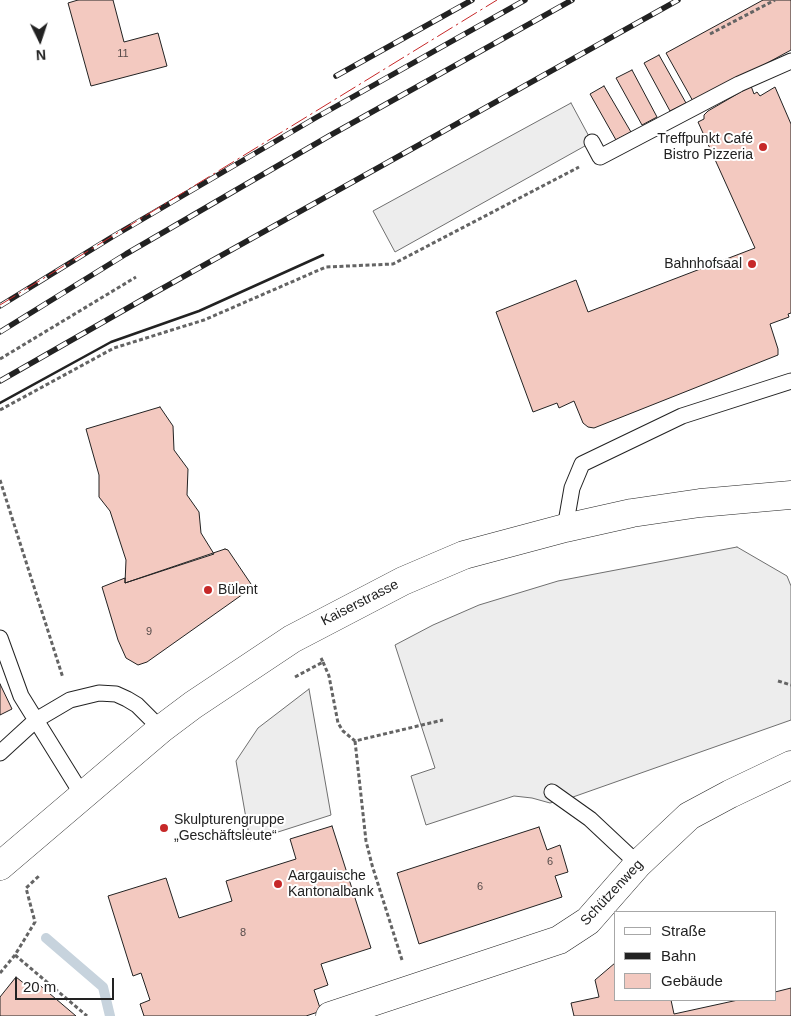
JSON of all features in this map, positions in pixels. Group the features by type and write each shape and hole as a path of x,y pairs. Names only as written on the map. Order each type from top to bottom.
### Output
{"main road":[{"name":"Kaiserstrasse","path":"0,866 161,729 193,705 308,630 402,581 464,556 565,528 632,513 700,503 791,495"},
{"name":"Schützenweg","path":"330,1016 560,940 588,921 638,864 689,816 710,804 791,766"}],"lane":[{"path":"592,142 600,157 739,84 791,61"},
{"path":"565,528 572,488 582,464 682,416 791,381"},
{"path":"0,638 22,696 83,796"},
{"path":"0,753 36,720 70,700 98,694 116,694 137,705 161,729"},
{"path":"552,792 590,819 638,864"}],"path":[{"path":"710,34 776,0"},
{"path":"0,410 114,348 204,320 326,267 393,264 600,157"},
{"path":"0,359 136,277"},
{"path":"0,480 70,700"},
{"path":"308,630 329,676 338,723 343,731 356,741 366,841 411,989"},
{"path":"290,679 323,662"},
{"path":"778,681 791,685"},
{"path":"356,741 443,720"},
{"path":"0,973 15,956 35,922 26,888 40,876"},
{"path":"15,956 87,1016"}],"shaded area":[{"path":"571,103 592,142 395,252 373,211"},
{"path":"737,547 787,576 791,586 791,720 573,797 550,803 514,796 426,825 411,776 435,768 395,645 433,625 479,605 558,581"},
{"path":"309,689 331,815 250,841 236,761 258,728"}],"building":[{"path":"78,0 113,0 124,42 158,33 167,66 91,86 68,3"},
{"path":"763,0 791,0 791,50 694,103 666,53"},
{"path":"659,55 686,103 670,111 644,63"},
{"path":"632,70 657,117 642,125 616,78"},
{"path":"604,86 631,132 616,140 590,94"},
{"name":"Bahnhofsaal","path":"751,86 754,94 757,92 760,96 775,87 791,124 791,313 788,314 789,317 770,324 778,355 594,428 588,427 583,423 574,401 559,408 557,403 533,412 496,312 576,280 588,312 755,248 698,122 704,119 704,115 708,111"},
{"path":"160,407 173,426 174,450 188,469 187,495 199,512 201,533 214,554 125,583 126,560 110,511 99,497 99,475 86,429"},
{"path":"225,549 228,550 253,587 147,662 138,665 126,658 118,640 102,587 125,578 125,583"},
{"path":"0,684 12,709 0,715"},
{"path":"332,826 371,948 321,964 328,985 314,990 321,1011 306,1016 144,1016 140,1004 150,1000 141,973 133,976 108,896 166,878 179,918 232,901 226,881 296,859 290,839"},
{"path":"539,827 547,850 560,845 568,872 555,876 562,897 419,944 397,873"},
{"path":"614,964 614,1001 671,1001 674,1014 733,1001 776,1001 776,992 791,988 791,1016 574,1016 571,1003 599,997 595,980"},
{"path":"16,977 31,989 36,982 76,1016 0,1016 0,997"}],"waterway":[{"path":"46,938 103,987 110,1016"}],"railway":[{"path":"336,76 472,0"},
{"path":"0,306 112,237 317,117 525,0"},
{"path":"0,332 126,254 329,136 572,0"},
{"path":"0,381 678,0"}],"wall":[{"path":"0,403 111,342 199,311 323,255"}],"power":[{"path":"0,305 497,0"}],"place":[{"name":"Treffpunkt Café Bistro Pizzeria","path":"763,147"},
{"name":"Bahnhofsaal","path":"752,264"},
{"name":"Bülent","path":"208,590"},
{"name":"Skulpturengruppe „Geschäftsleute“","path":"164,828"},
{"name":"Aargauische Kantonalbank","path":"278,884"}]}
